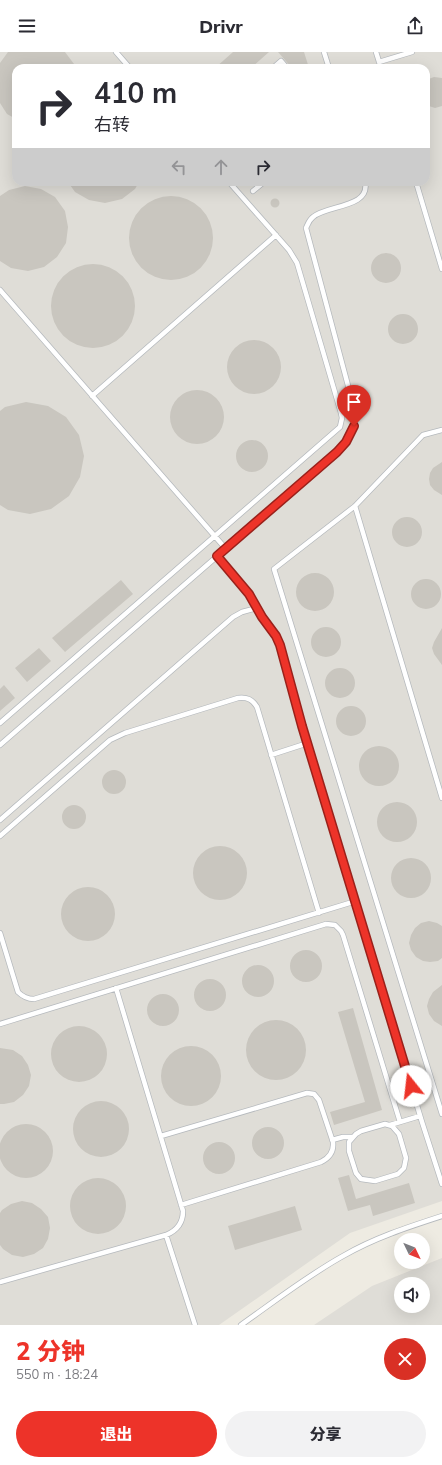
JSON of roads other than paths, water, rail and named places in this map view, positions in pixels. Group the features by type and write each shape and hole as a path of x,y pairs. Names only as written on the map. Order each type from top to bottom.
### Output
{"lane":[{"path":"116,52 126,64"},
{"path":"324,52 328,64"},
{"path":"376,52 379,62 412,52"},
{"path":"0,723 337,430 341,423 341,413 294,257 233,186"},
{"path":"253,191 259,186"},
{"path":"0,745 337,452 346,442 354,426 354,408 306,228 309,221 319,213 355,202 365,192 366,186"},
{"path":"417,186 442,269"},
{"path":"92,396 276,235"},
{"path":"0,290 226,549"},
{"path":"442,430 423,435 354,506 274,570 442,1114"},
{"path":"354,506 442,796"},
{"path":"217,556 249,594 262,617 276,636 280,645 420,1116 442,1184"},
{"path":"0,820 233,617 242,612 257,608"},
{"path":"0,836 110,740 125,733 238,698 250,699 257,707 319,913"},
{"path":"271,755 308,743"},
{"path":"0,933 18,992 23,997 34,999 356,902"},
{"path":"0,1024 326,924 335,925 343,935 400,1122"},
{"path":"0,1282 166,1235 172,1232 181,1222 183,1216 181,1205 116,988"},
{"path":"161,1136 307,1093 314,1094 319,1100 332,1140 332,1151 326,1160 181,1205"},
{"path":"390,1125 395,1128 399,1134 406,1158 404,1168 398,1174 375,1181 367,1181 358,1176 349,1147 353,1137 361,1131 385,1124 390,1125 420,1116"},
{"path":"332,1140 343,1137 353,1137"},
{"path":"241,1325 318,1270 343,1255 400,1229 442,1216"},
{"path":"166,1235 195,1325"}]}
